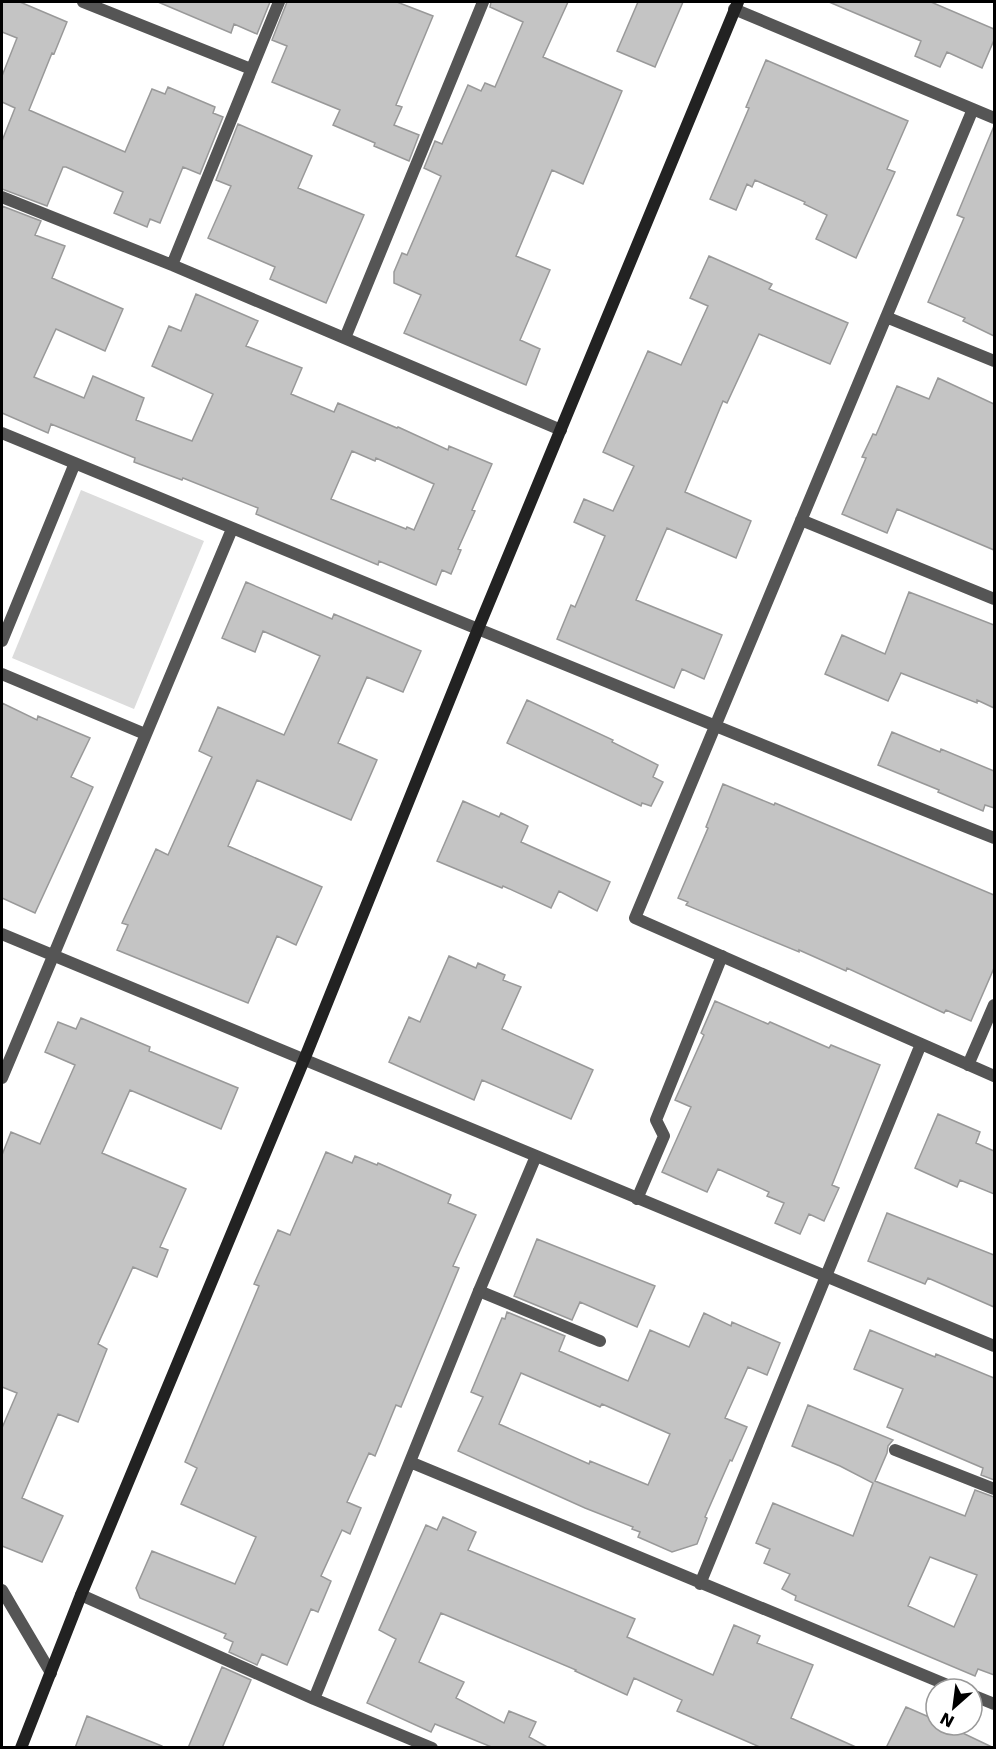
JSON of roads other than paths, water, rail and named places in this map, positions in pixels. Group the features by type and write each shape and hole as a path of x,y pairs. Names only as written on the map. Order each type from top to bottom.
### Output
{"street":[{"path":"83,2 251,69"},
{"path":"172,265 279,2"},
{"path":"345,338 483,2"},
{"path":"21,1748 81,1595 736,5 994,118"},
{"path":"973,109 635,918 994,1076"},
{"path":"2,197 172,265 561,430"},
{"path":"886,317 994,361"},
{"path":"2,433 232,529 994,838"},
{"path":"2,641 75,463"},
{"path":"801,520 994,599"},
{"path":"2,1078 232,529"},
{"path":"2,674 145,734"},
{"path":"2,934 994,1346"},
{"path":"637,1199 664,1136 656,1120 722,956"},
{"path":"968,1065 994,1005"},
{"path":"700,1584 921,1044"},
{"path":"314,1699 536,1156"},
{"path":"479,1291 600,1341"},
{"path":"895,1450 994,1489"},
{"path":"410,1462 928,1677"},
{"path":"2,1590 51,1672"},
{"path":"81,1595 314,1699 432,1748"}]}
